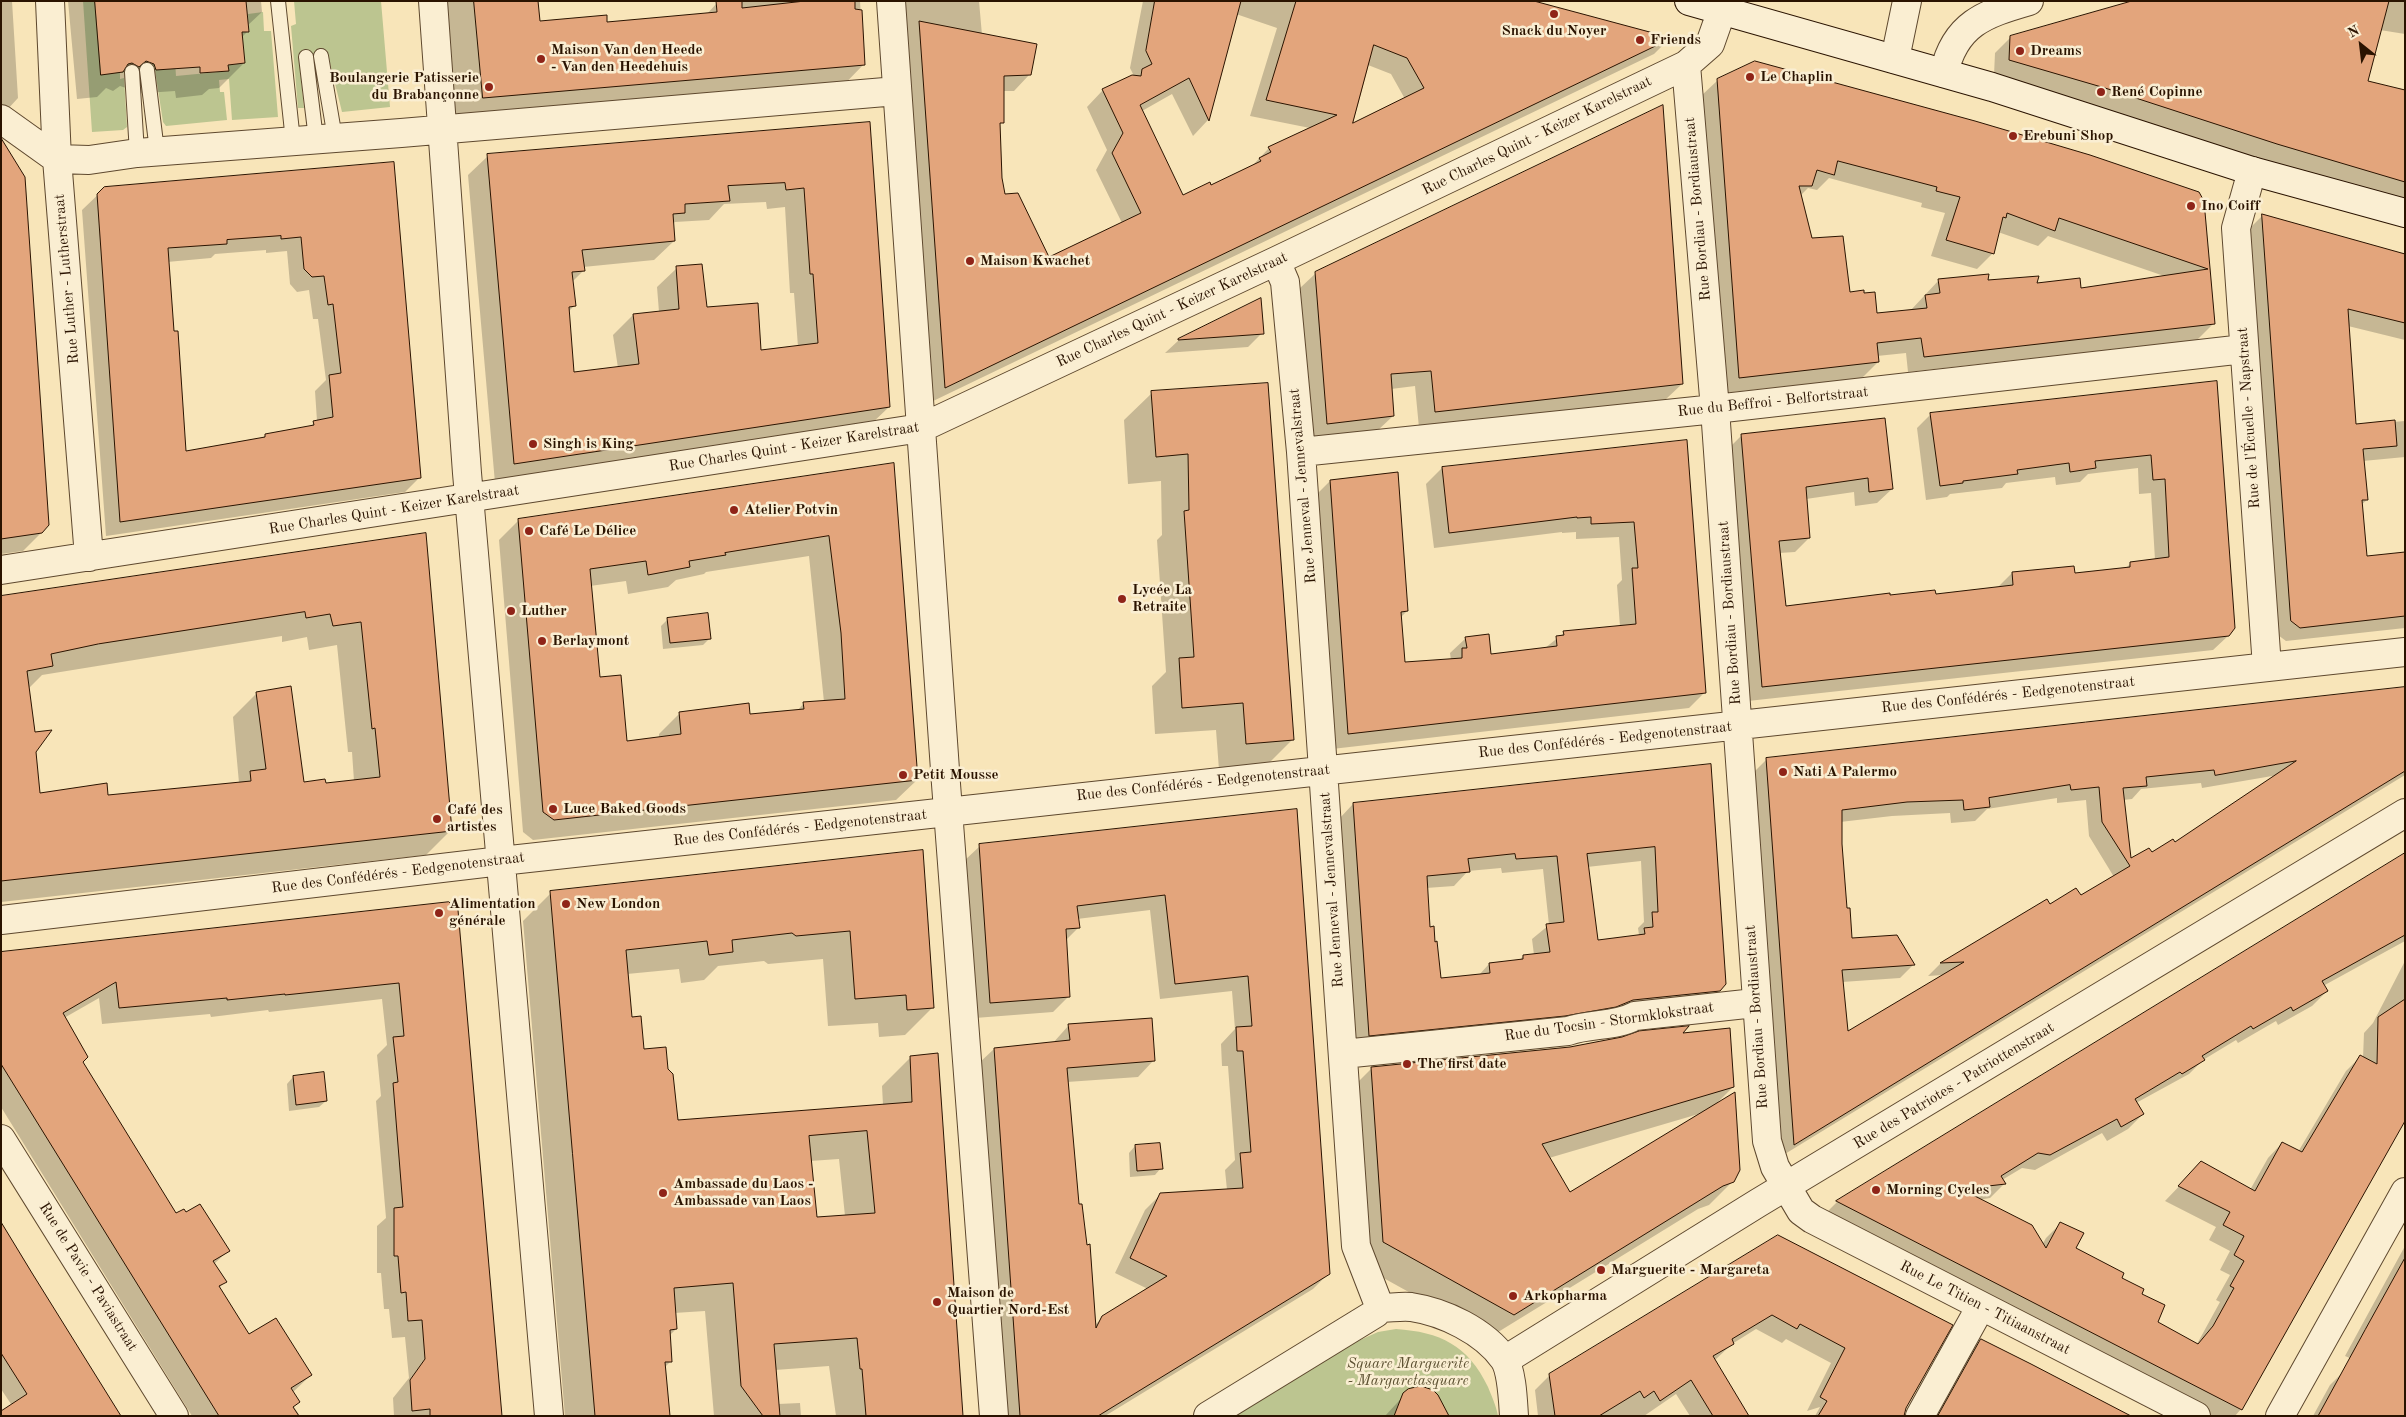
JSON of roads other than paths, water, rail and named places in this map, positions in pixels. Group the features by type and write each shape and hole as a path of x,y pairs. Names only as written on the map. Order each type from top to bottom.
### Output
{"street":[{"name":"Rue Luther - Lutherstraat","path":"50,1 57,158 89,557"},
{"path":"433,1 469,499 549,1416"},
{"path":"891,1 948,812 994,1416"},
{"path":"1895,59 1907,1"},
{"path":"1944,73 1948,55 1964,31 1982,17 2029,1"},
{"path":"1693,2 1992,87 2252,171 2405,213"},
{"name":"Rue Charles Quint - Keizer Karelstraat","path":"1,570 921,428 1686,65 1710,44 1722,10"},
{"name":"Rue Bordiau - Bordiaustraat","path":"1686,65 1715,409 1767,1141 1775,1166 1786,1186"},
{"path":"1,119 57,158 89,160 147,152 443,130 897,90"},
{"name":"Rue de l'Écuelle - Napstraat","path":"2252,171 2236,228 2267,667"},
{"name":"Rue Jenneval - Jennevalstraat","path":"1276,261 1285,282 1302,452 1356,1246 1380,1308"},
{"name":"Rue du Beffroi - Belfortstraat","path":"1302,452 1715,409 2244,349"},
{"name":"Rue des Confédérés - Eedgenotenstraat","path":"1,920 501,861 2405,652"},
{"name":"Rue des Patriotes - Patriottenstraat","path":"1505,1360 1786,1186 2405,813"},
{"name":"Rue du Tocsin - Stormklokstraat","path":"1343,1054 1568,1031 1580,1027 1625,1021 1635,1016 1756,1002"},
{"name":"Rue de Pavie - Paviastraat","path":"1,1138 174,1416"},
{"name":"Rue Le Titien - Titiaanstraat","path":"1786,1186 1801,1211 1812,1219 2196,1416"},
{"path":"2280,1416 2405,1192"},
{"path":"1920,1416 1980,1306"},
{"path":"1208,1416 1376,1313 1380,1308 1410,1307 1434,1313 1479,1334 1505,1360 1513,1394 1514,1416"}],"lane":[{"path":"278,1 315,140"},
{"path":"315,140 321,56"},
{"path":"306,57 315,140"},
{"path":"147,70 147,152"},
{"path":"132,72 147,152"}],"place":[{"name":"Snack du Noyer","path":"1554,14"},
{"name":"Friends","path":"1640,40"},
{"name":"Dreams","path":"2020,51"},
{"name":"Maison Van den Heede - Van den Heedehuis","path":"541,59"},
{"name":"Le Chaplin","path":"1750,77"},
{"name":"Boulangerie Patisserie du Brabançonne","path":"489,87"},
{"name":"René Copinne","path":"2101,92"},
{"name":"Erebuni Shop","path":"2013,136"},
{"name":"Ino Coiff","path":"2191,206"},
{"name":"Maison Kwachet","path":"970,261"},
{"name":"Singh is King","path":"533,444"},
{"name":"Atelier Potvin","path":"734,510"},
{"name":"Café Le Délice","path":"529,531"},
{"name":"Lycée La Retraite","path":"1122,599"},
{"name":"Luther","path":"511,611"},
{"name":"Berlaymont","path":"542,641"},
{"name":"Nati A Palermo","path":"1783,772"},
{"name":"Petit Mousse","path":"903,775"},
{"name":"Luce Baked Goods","path":"553,809"},
{"name":"Café des artistes","path":"437,819"},
{"name":"New London","path":"566,904"},
{"name":"Alimentation générale","path":"439,913"},
{"name":"The first date","path":"1407,1064"},
{"name":"Morning Cycles","path":"1876,1190"},
{"name":"Ambassade du Laos - Ambassade van Laos","path":"663,1193"},
{"name":"Marguerite - Margareta","path":"1601,1270"},
{"name":"Arkopharma","path":"1513,1296"},
{"name":"Maison de Quartier Nord-Est","path":"937,1302"}],"park label":[{"name":"Square Marguerite - Margaretasquare","path":"1408,1372"}]}
